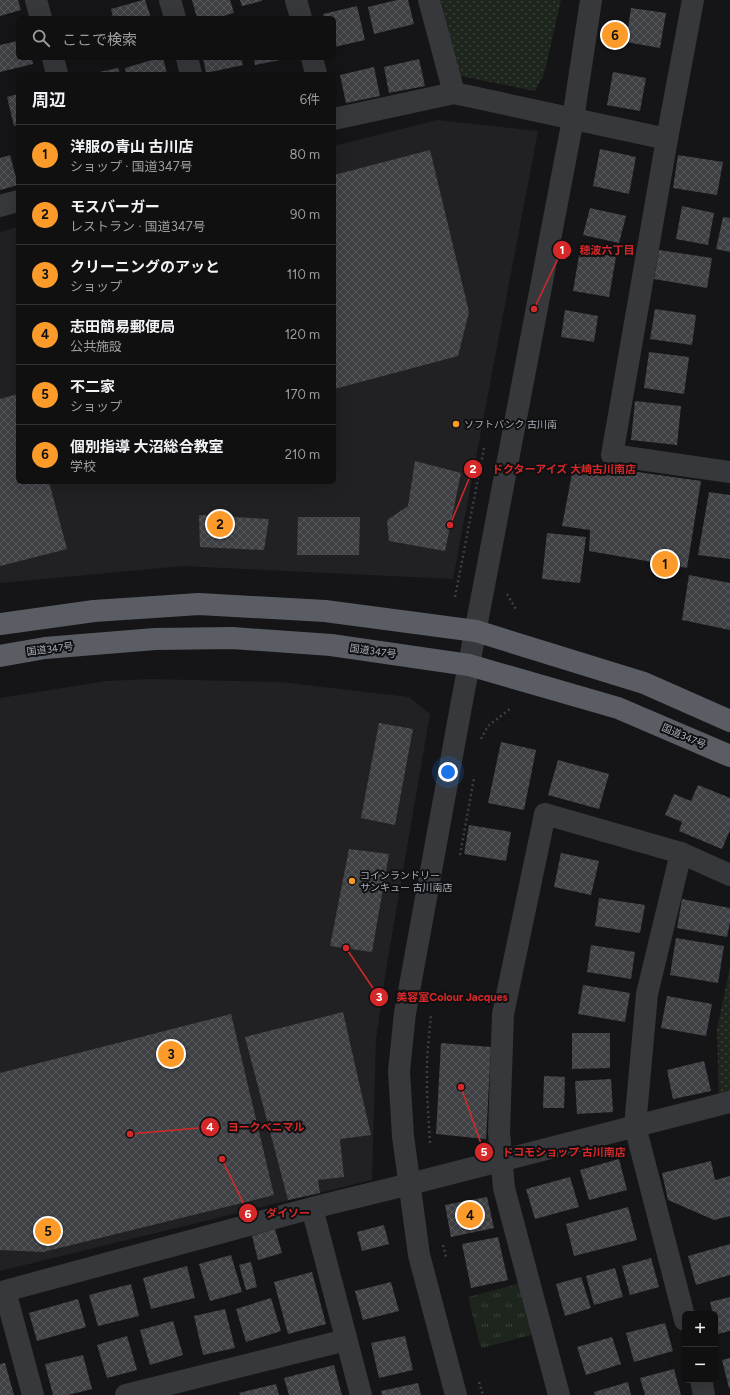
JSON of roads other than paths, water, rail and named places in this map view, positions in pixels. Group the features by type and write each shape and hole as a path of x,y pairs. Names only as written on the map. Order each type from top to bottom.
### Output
{"highway":[{"path":"0,624 94,611 198,604 325,612 476,631 644,683 730,721"},
{"name":"国道347号","path":"0,656 45,648 147,640 232,638 331,644 469,665 618,708 730,756"}],"street":[{"path":"36,0 41,16"},
{"path":"170,0 174,16"},
{"path":"296,0 300,16"},
{"path":"429,0 454,93"},
{"path":"456,1395 418,1255 403,1136 399,1071 405,1013 469,665 573,119 591,0"},
{"path":"693,0 667,139 612,455 730,472"},
{"path":"54,60 56,72"},
{"path":"188,60 190,72"},
{"path":"312,60 316,72"},
{"path":"336,119 454,93 667,139"},
{"path":"0,206 16,202"},
{"path":"559,1395 504,1188 498,1132 503,1014 545,814 681,853 730,875"},
{"path":"681,853 648,994 635,1126 683,1311"},
{"path":"33,1395 5,1291 312,1208 730,1102"},
{"path":"312,1208 361,1395"},
{"path":"126,1395 346,1340"},
{"path":"701,1383 704,1395"}],"place":[{"name":"個別指導 大沼総合教室","path":"615,35"},
{"name":"穂波六丁目","path":"534,309"},
{"name":"ソフトバンク 古川南","path":"456,424"},
{"name":"モスバーガー","path":"220,524"},
{"name":"ドクターアイズ 大崎古川南店","path":"450,525"},
{"name":"洋服の青山 古川店","path":"665,564"},
{"name":"コインランドリー サンキュー 古川南店","path":"352,881"},
{"name":"美容室Colour Jacques","path":"346,948"},
{"name":"クリーニングのアッと","path":"171,1054"},
{"name":"ドコモショップ 古川南店","path":"461,1087"},
{"name":"ヨークベニマル","path":"130,1134"},
{"name":"ダイソー","path":"222,1159"},
{"name":"志田簡易郵便局","path":"470,1215"},
{"name":"不二家","path":"48,1231"}]}
